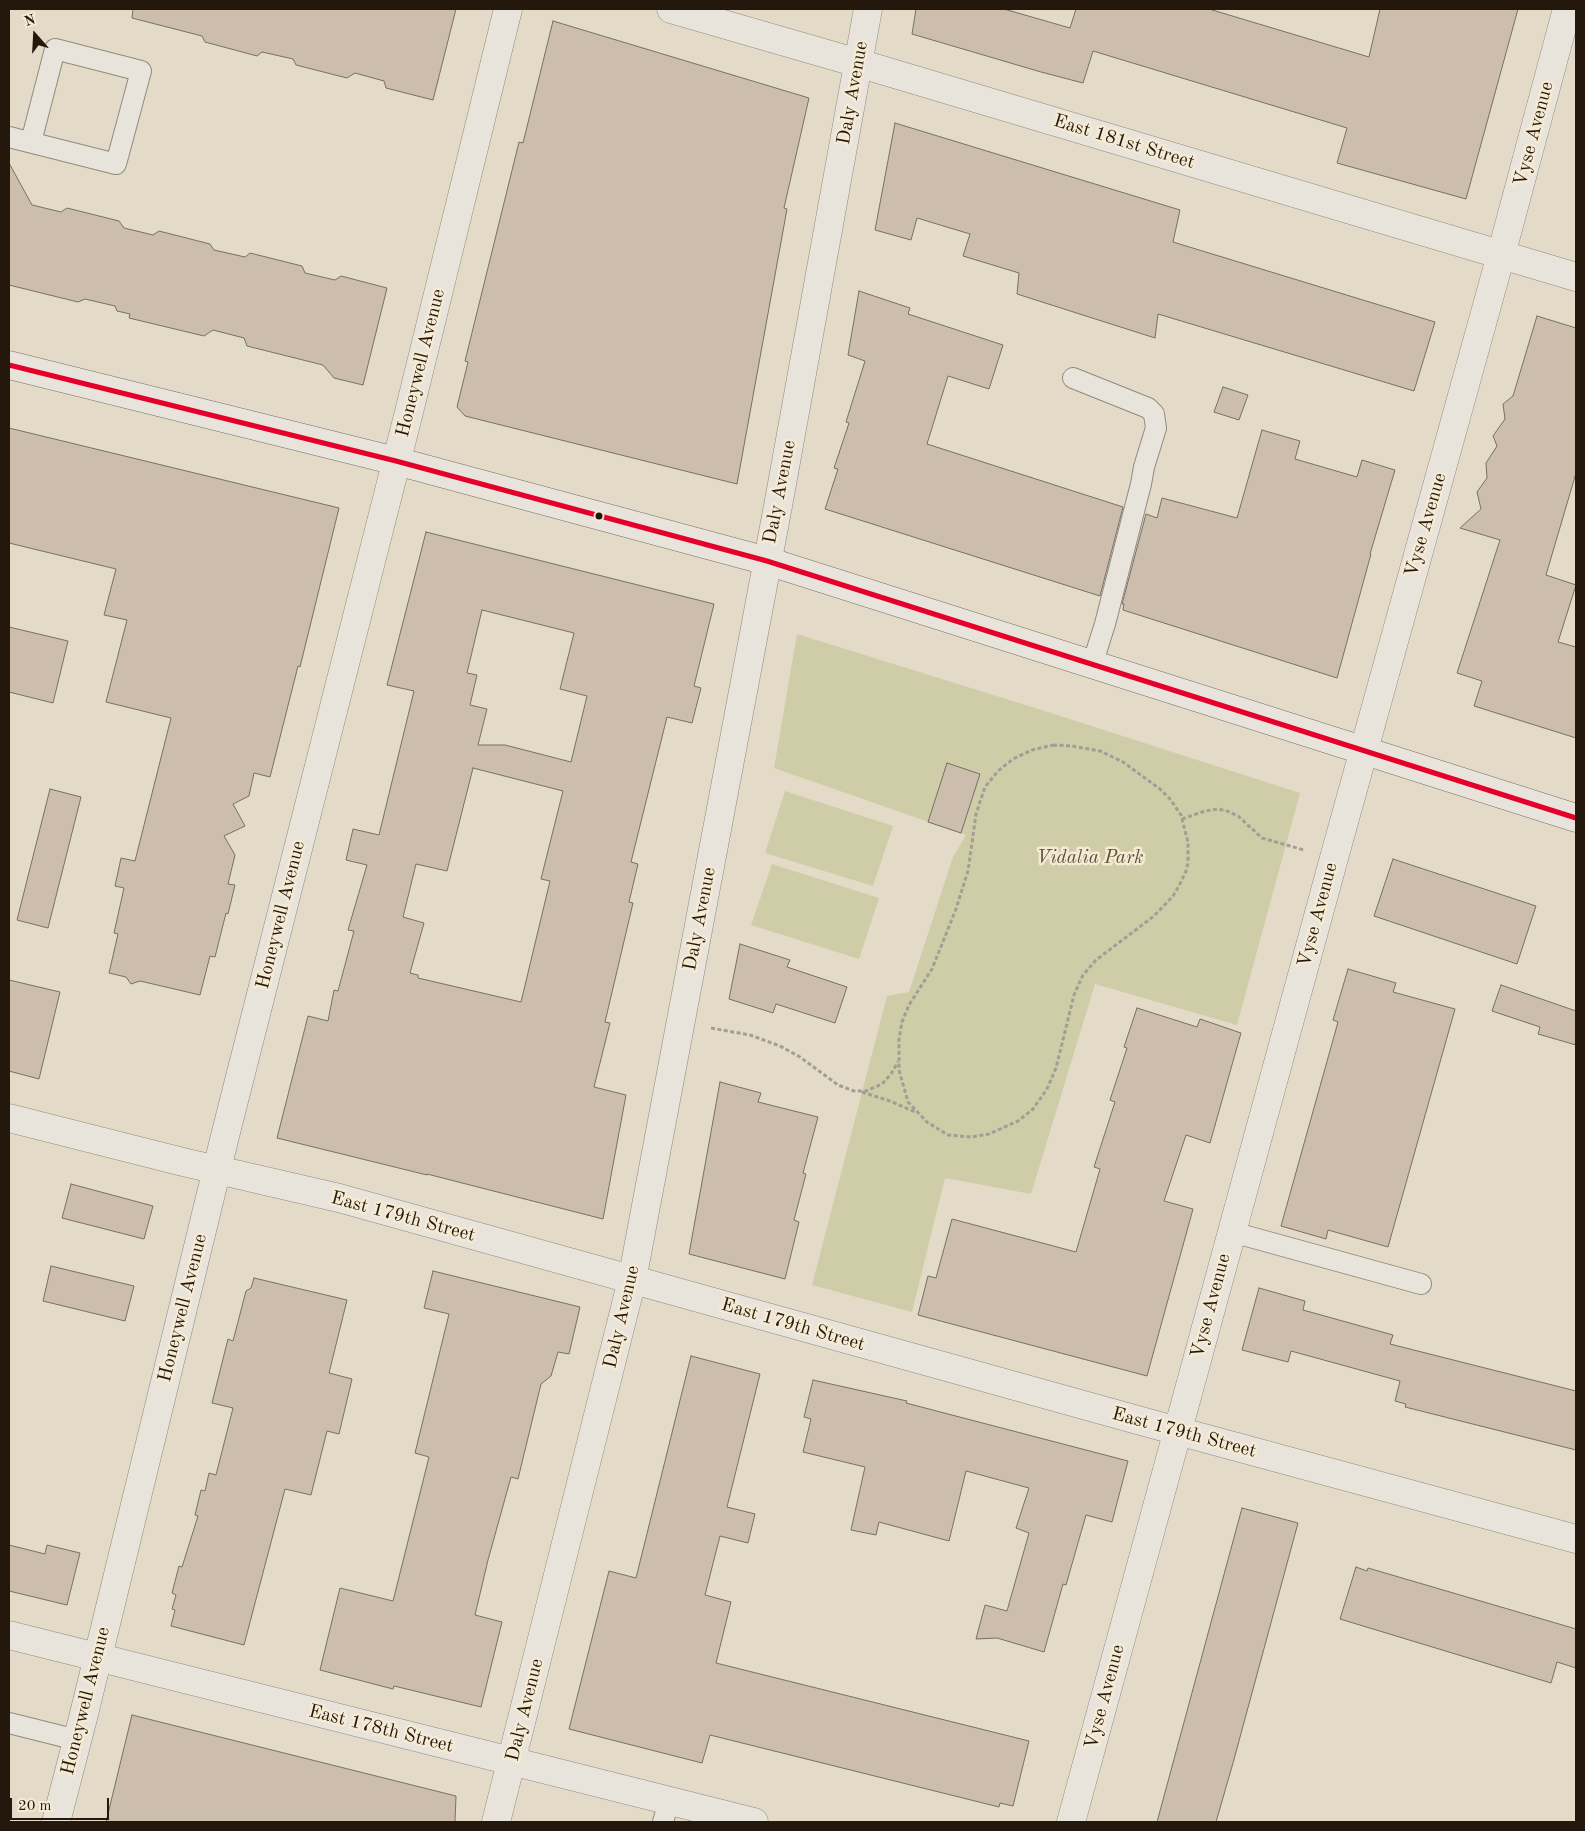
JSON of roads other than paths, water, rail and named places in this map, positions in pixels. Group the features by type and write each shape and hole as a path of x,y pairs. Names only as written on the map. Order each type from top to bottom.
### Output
{"street":[{"name":"Honeywell Avenue","path":"56,1822 217,1170 508,9"},
{"name":"East 181st Street","path":"670,9 858,63 1576,277"},
{"name":"Daly Avenue","path":"496,1822 632,1280 868,9"},
{"name":"Vyse Avenue","path":"1071,1822 1334,858 1502,255 1567,9"},
{"path":"9,365 396,461 767,561 1576,818"},
{"name":"East 179th Street","path":"9,1118 217,1170 339,1198 1576,1540"},
{"name":"East 178th Street","path":"9,1635 512,1762 666,1812 754,1822"}],"lane":[{"path":"9,137 116,164 141,71 55,49 31,142"},
{"path":"1073,378 1148,408 1154,414 1156,428 1144,467 1142,484 1105,624 1092,665"},
{"path":"1232,1232 1421,1284"},
{"path":"9,1723 77,1740"}],"park label":[{"name":"Vidalia Park","path":"1090,858"}]}
